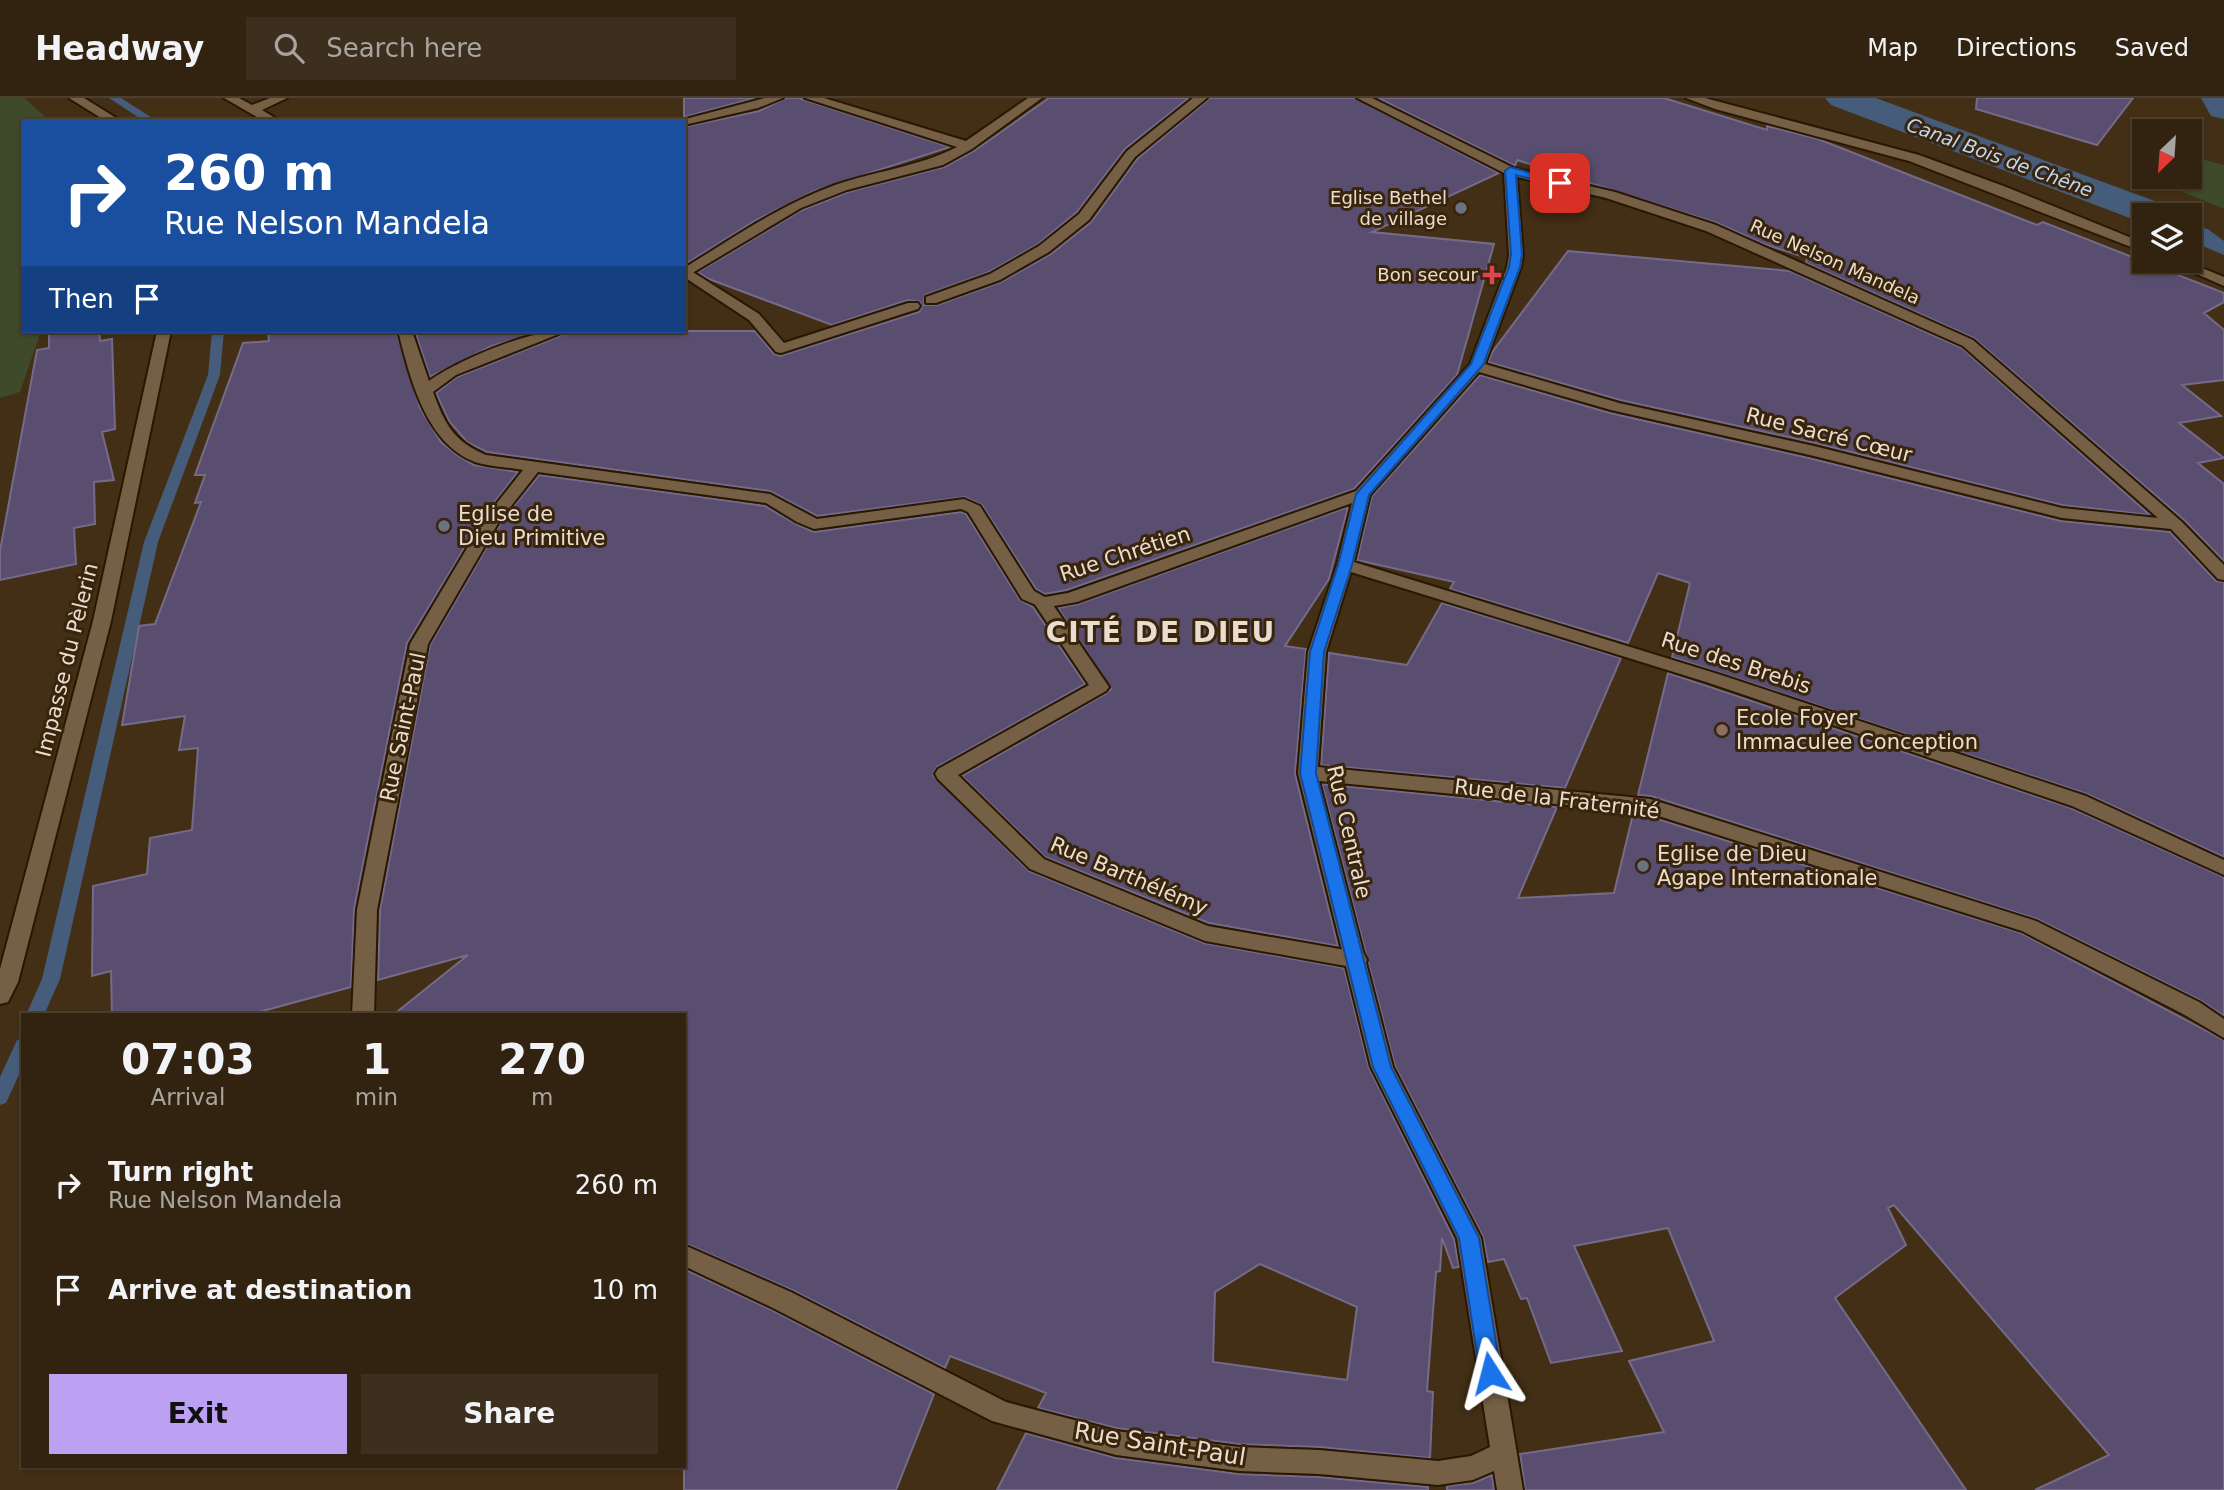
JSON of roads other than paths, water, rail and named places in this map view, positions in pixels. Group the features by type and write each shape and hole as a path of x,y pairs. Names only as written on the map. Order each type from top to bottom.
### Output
{"street":[{"path":"75,98 112,119"},
{"path":"230,98 270,119"},
{"path":"252,109 281,98"},
{"path":"686,121 759,105 777,98"},
{"path":"811,98 968,146"},
{"path":"913,306 781,349 754,317 686,274 755,228 796,205 842,187 938,162 968,146 1036,98"},
{"path":"931,300 995,276 1044,249 1084,217 1131,154 1202,98"},
{"name":"Rue Nelson Mandela","path":"1363,98 1510,171 1610,195 1711,228 1968,343 2017,383 2176,525 2224,575"},
{"path":"1692,98 1914,158 2013,194 2132,243"},
{"name":"Rue Centrale","path":"1510,171 1516,254 1514,267 1476,366 1362,494 1345,565 1317,652 1308,773 1382,1067 1469,1238 1510,1490"},
{"path":"2202,273 2224,282"},
{"name":"Impasse du Pèlerin","path":"2,986 103,621 164,333"},
{"path":"406,333 425,391 442,429 453,444 482,459 533,468"},
{"path":"425,391 451,372 549,333"},
{"name":"Rue Sacré Cœur","path":"1476,366 1616,407 2062,513 2176,525"},
{"name":"Rue Chrétien","path":"533,468 770,499 814,524 964,504 974,509 1028,595 1043,603 1084,594 1362,494"},
{"name":"Rue Saint-Paul","path":"363,1013 366,910 419,644 493,518 533,468"},
{"name":"Rue des Brebis","path":"1345,565 1712,678 2079,801 2224,868"},
{"name":"Rue Barthélémy","path":"1043,603 1100,687 945,774 1037,864 1205,933 1357,960"},
{"name":"Rue de la Fraternité","path":"1308,773 1650,806 2029,926 2191,1008 2224,1030"},
{"name":"Rue Saint-Paul","path":"686,1256 782,1300 1000,1413 1116,1443 1239,1459 1319,1462 1438,1473 1473,1468 1503,1454"}],"water":[{"path":"1949,132 2054,166 2146,203 2132,203 2132,216 2119,212 2104,202 1935,140"},
{"path":"2202,227 2224,241 2224,255 2202,246"}],"waterway":[{"path":"114,98 149,119"},
{"name":"Canal Bois de Chêne","path":"1843,98 2132,206"},
{"path":"2219,98 2224,108"},
{"path":"36,1013 51,979 151,542 214,375 218,333"},
{"path":"0,1098 21,1050"}],"place":[{"name":"Eglise Bethel de village","path":"1461,208"},
{"name":"Bon secour","path":"1492,275"},
{"name":"Eglise de Dieu Primitive","path":"444,526"},
{"name":"Ecole Foyer Immaculee Conception","path":"1722,730"},
{"name":"Eglise de Dieu Agape Internationale","path":"1643,866"}],"district":[{"name":"CITÉ DE DIEU","path":"1161,632"}]}
